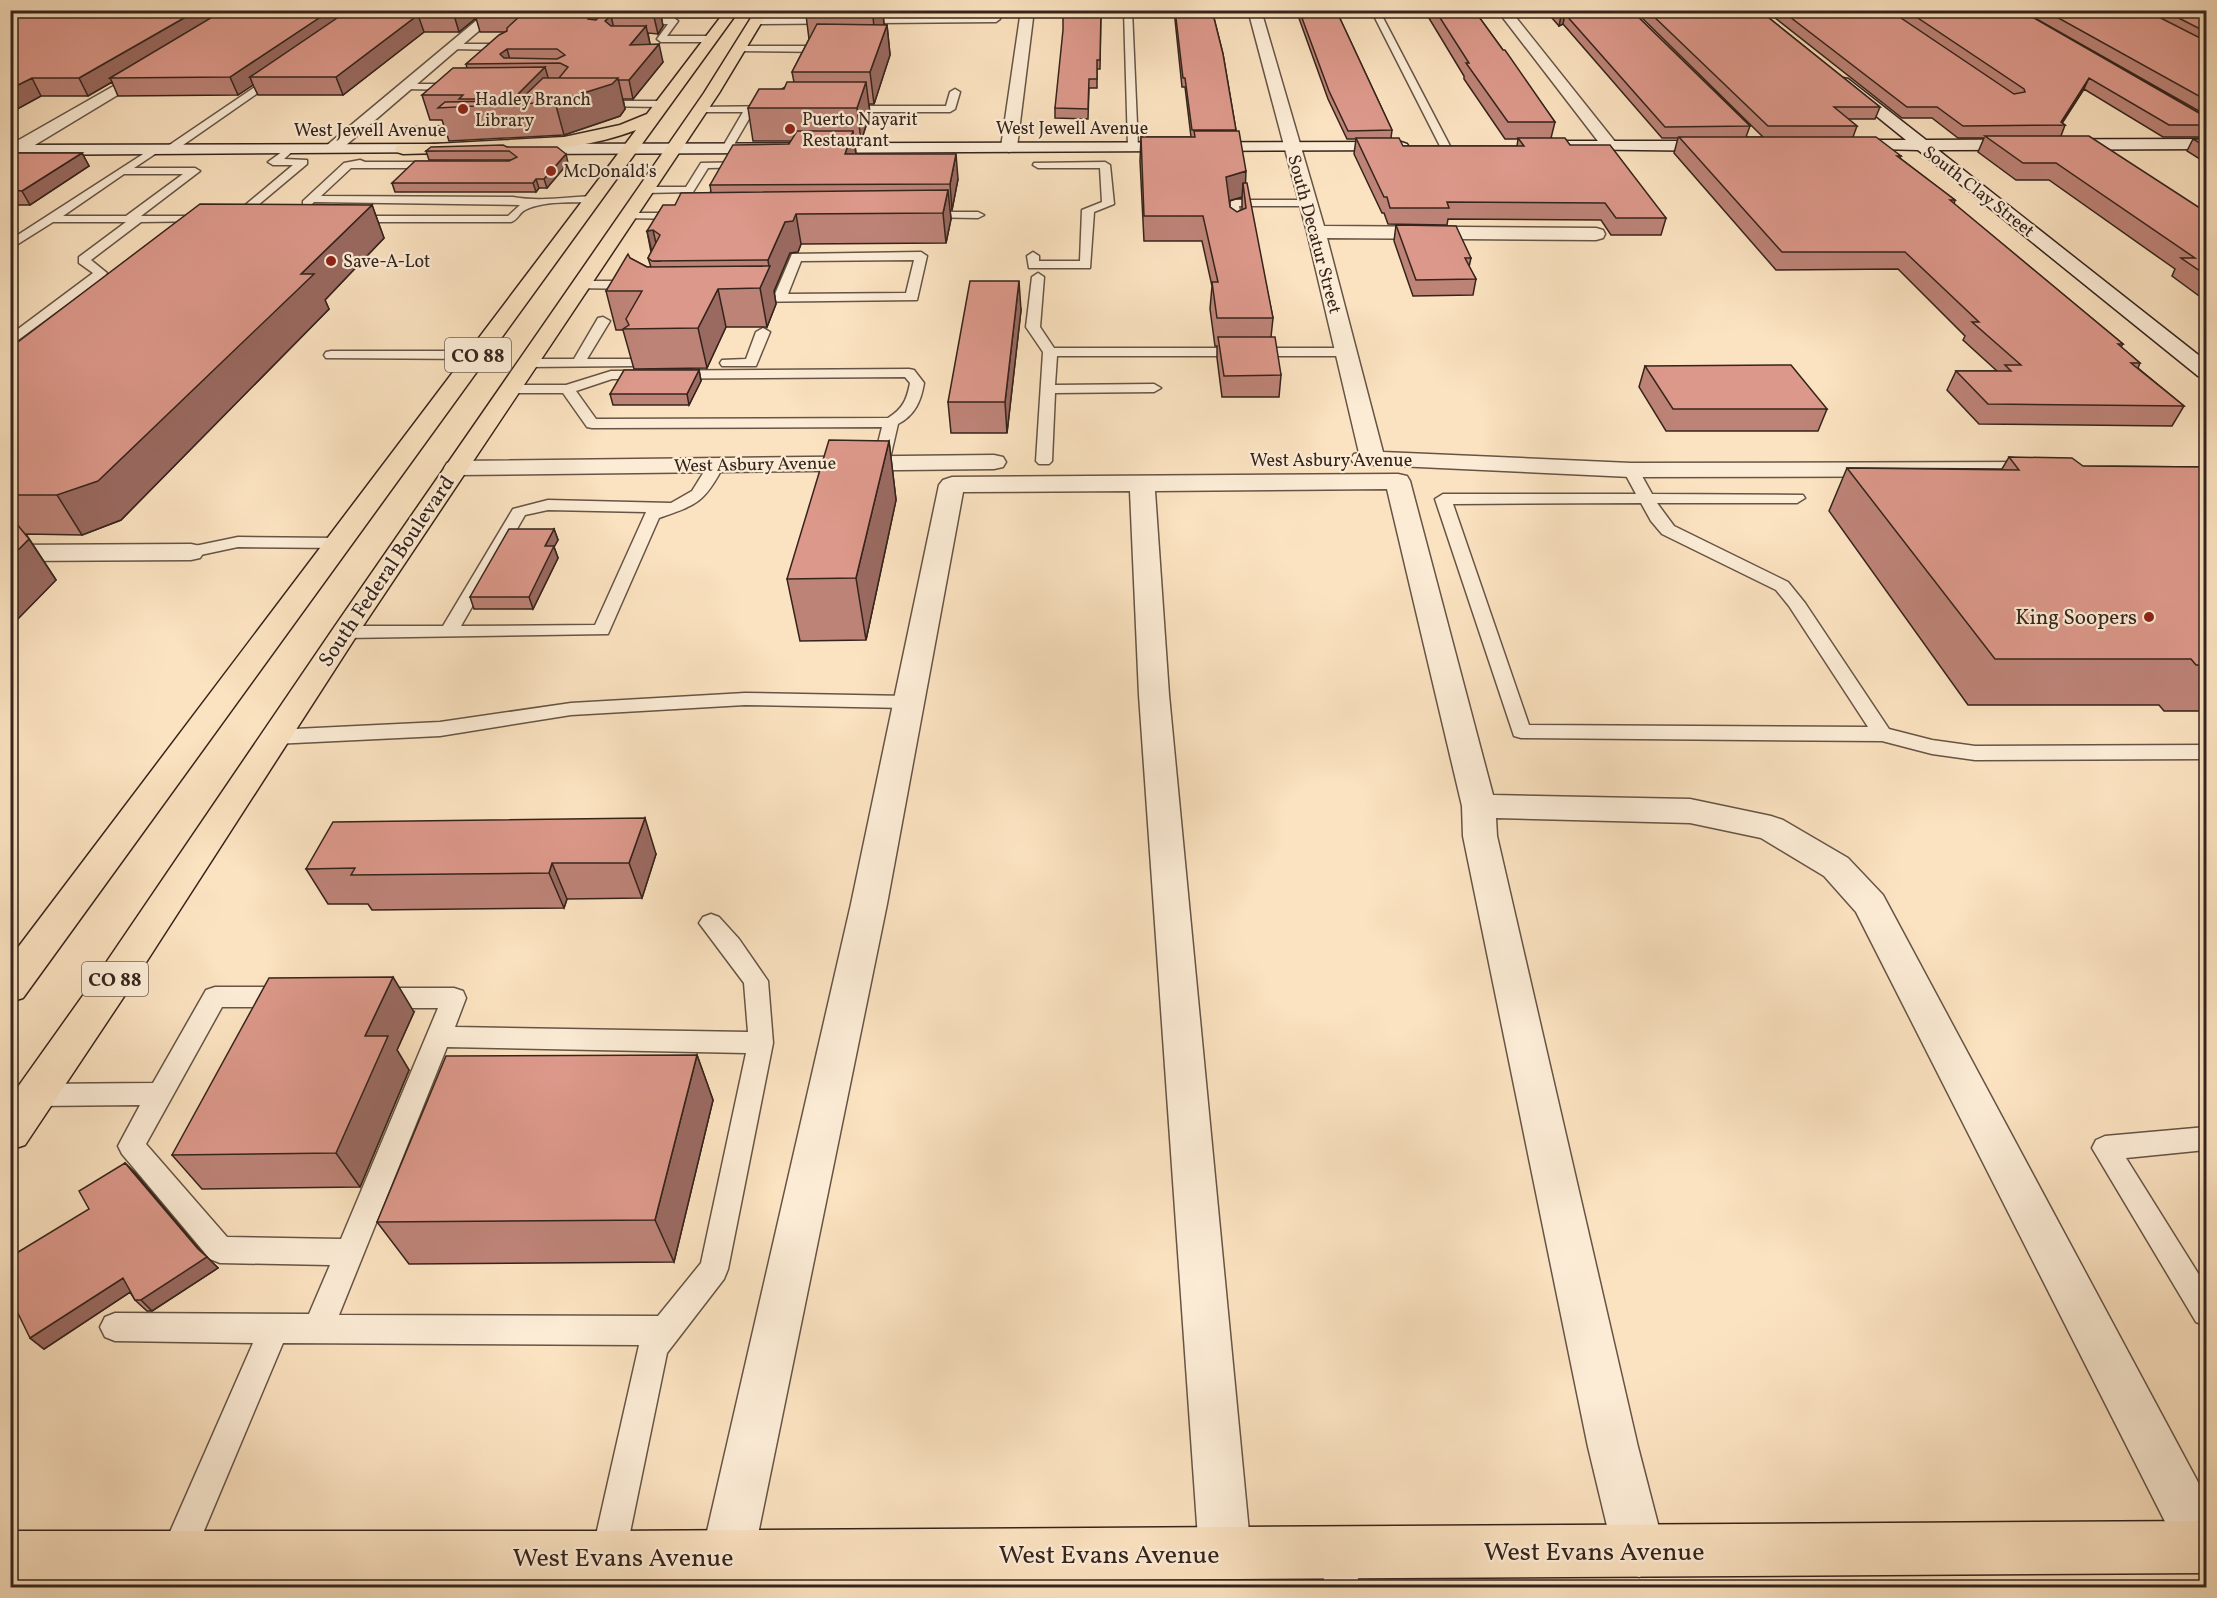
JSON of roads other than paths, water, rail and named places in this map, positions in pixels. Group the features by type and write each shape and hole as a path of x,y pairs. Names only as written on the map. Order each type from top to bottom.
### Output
{"main road":[{"name":"CO 88","path":"10,987 732,13"},
{"name":"South Federal Boulevard","path":"10,1132 112,984 274,737 756,24"},
{"path":"403,149 580,141 629,128 659,111"},
{"name":"West Evans Avenue","path":"10,1557 164,1568 320,1573 608,1557 723,1572 1225,1553 1340,1570 1639,1551 2206,1547"}],"street":[{"path":"332,149 407,87 429,72 497,10"},
{"path":"1009,147 1028,10"},
{"name":"South Decatur Street","path":"1254,10 1316,232 1372,458"},
{"path":"1503,10 1610,146"},
{"path":"12,150 167,59"},
{"name":"South Clay Street","path":"1832,74 2206,371"},
{"path":"1830,145 2206,144"},
{"name":"West Jewell Avenue","path":"12,150 403,149 478,153 632,148 727,148 795,152 1009,147 1451,146"},
{"path":"1551,146 1738,146"},
{"path":"1316,232 1596,234"},
{"name":"West Asbury Avenue","path":"1326,459 1372,458 1631,470 2075,468"},
{"name":"West Asbury Avenue","path":"456,468 1077,461"},
{"path":"723,1572 869,904 952,485 1398,481 1479,806 1480,836 1613,1447 1639,1551"},
{"path":"1142,483 1154,695 1225,1553"},
{"path":"10,553 191,552"},
{"path":"1479,806 1690,811 1771,828 1836,867 1870,904 1994,1146 2206,1547"}],"lane":[{"path":"632,10 628,15 732,13"},
{"path":"756,24 885,21 899,15 996,19 998,10"},
{"path":"1128,10 1133,147"},
{"path":"1375,10 1451,146"},
{"path":"620,21 674,21 661,39"},
{"path":"650,39 712,39"},
{"path":"454,47 507,47"},
{"path":"737,49 837,49"},
{"path":"10,246 122,171 162,150 286,70"},
{"path":"407,87 474,87"},
{"path":"828,109 950,109 955,92"},
{"path":"582,104 659,111"},
{"path":"699,109 784,109"},
{"path":"727,148 750,109"},
{"path":"397,130 490,129"},
{"path":"235,219 303,162 273,162 290,149"},
{"path":"296,213 348,165 362,162 379,149"},
{"path":"348,165 455,165"},
{"path":"644,190 689,190 705,165 765,165"},
{"path":"1033,256 1033,265 1086,264 1088,210 1108,204 1105,165 1038,165"},
{"path":"10,342 101,273 83,260 195,171 122,171"},
{"path":"311,199 513,200 534,204"},
{"path":"336,219 511,219 520,208 534,204 594,199"},
{"path":"1237,232 1233,203 1308,203"},
{"path":"908,215 978,215"},
{"path":"626,216 697,216"},
{"path":"51,219 256,219"},
{"path":"735,298 780,298 912,297 921,256 796,257 780,298"},
{"path":"1038,277 1033,327 1050,352 1044,461"},
{"path":"579,285 650,285 646,291"},
{"path":"578,363 603,321"},
{"path":"528,363 751,363 763,332"},
{"path":"1050,352 1346,352"},
{"path":"331,355 478,356"},
{"path":"510,389 567,389 612,375 909,373 917,382 915,395 906,415 891,422 592,424 567,389"},
{"path":"1047,389 1154,388"},
{"path":"881,463 891,422"},
{"path":"345,632 602,630 652,514 692,501 702,493 716,465"},
{"path":"1631,470 1657,518 1668,530 1782,586 1796,603 1882,734"},
{"path":"1797,498 1443,500 1521,731 1882,734 1932,747 1975,753 2206,752"},
{"path":"449,631 519,512 548,505 631,504 673,507"},
{"path":"191,552 238,542 340,543"},
{"path":"274,737 440,729 571,709 734,700 908,702"},
{"path":"608,1557 653,1347 714,1269 761,1043 756,981 731,945 711,922"},
{"path":"310,998 215,997 131,1146 220,1250 349,1252"},
{"path":"318,1329 454,998 358,998"},
{"path":"440,1036 761,1043"},
{"path":"35,1095 160,1094"},
{"path":"2206,1139 2105,1148 2206,1312"},
{"path":"115,1327 665,1331"},
{"path":"164,1568 274,1329"}],"place":[{"name":"Hadley Branch Library","path":"463,109"},
{"name":"Puerto Nayarit Restaurant","path":"790,129"},
{"name":"McDonald's","path":"551,171"},
{"name":"Save-A-Lot","path":"331,261"},
{"name":"King Soopers","path":"2149,617"}]}
